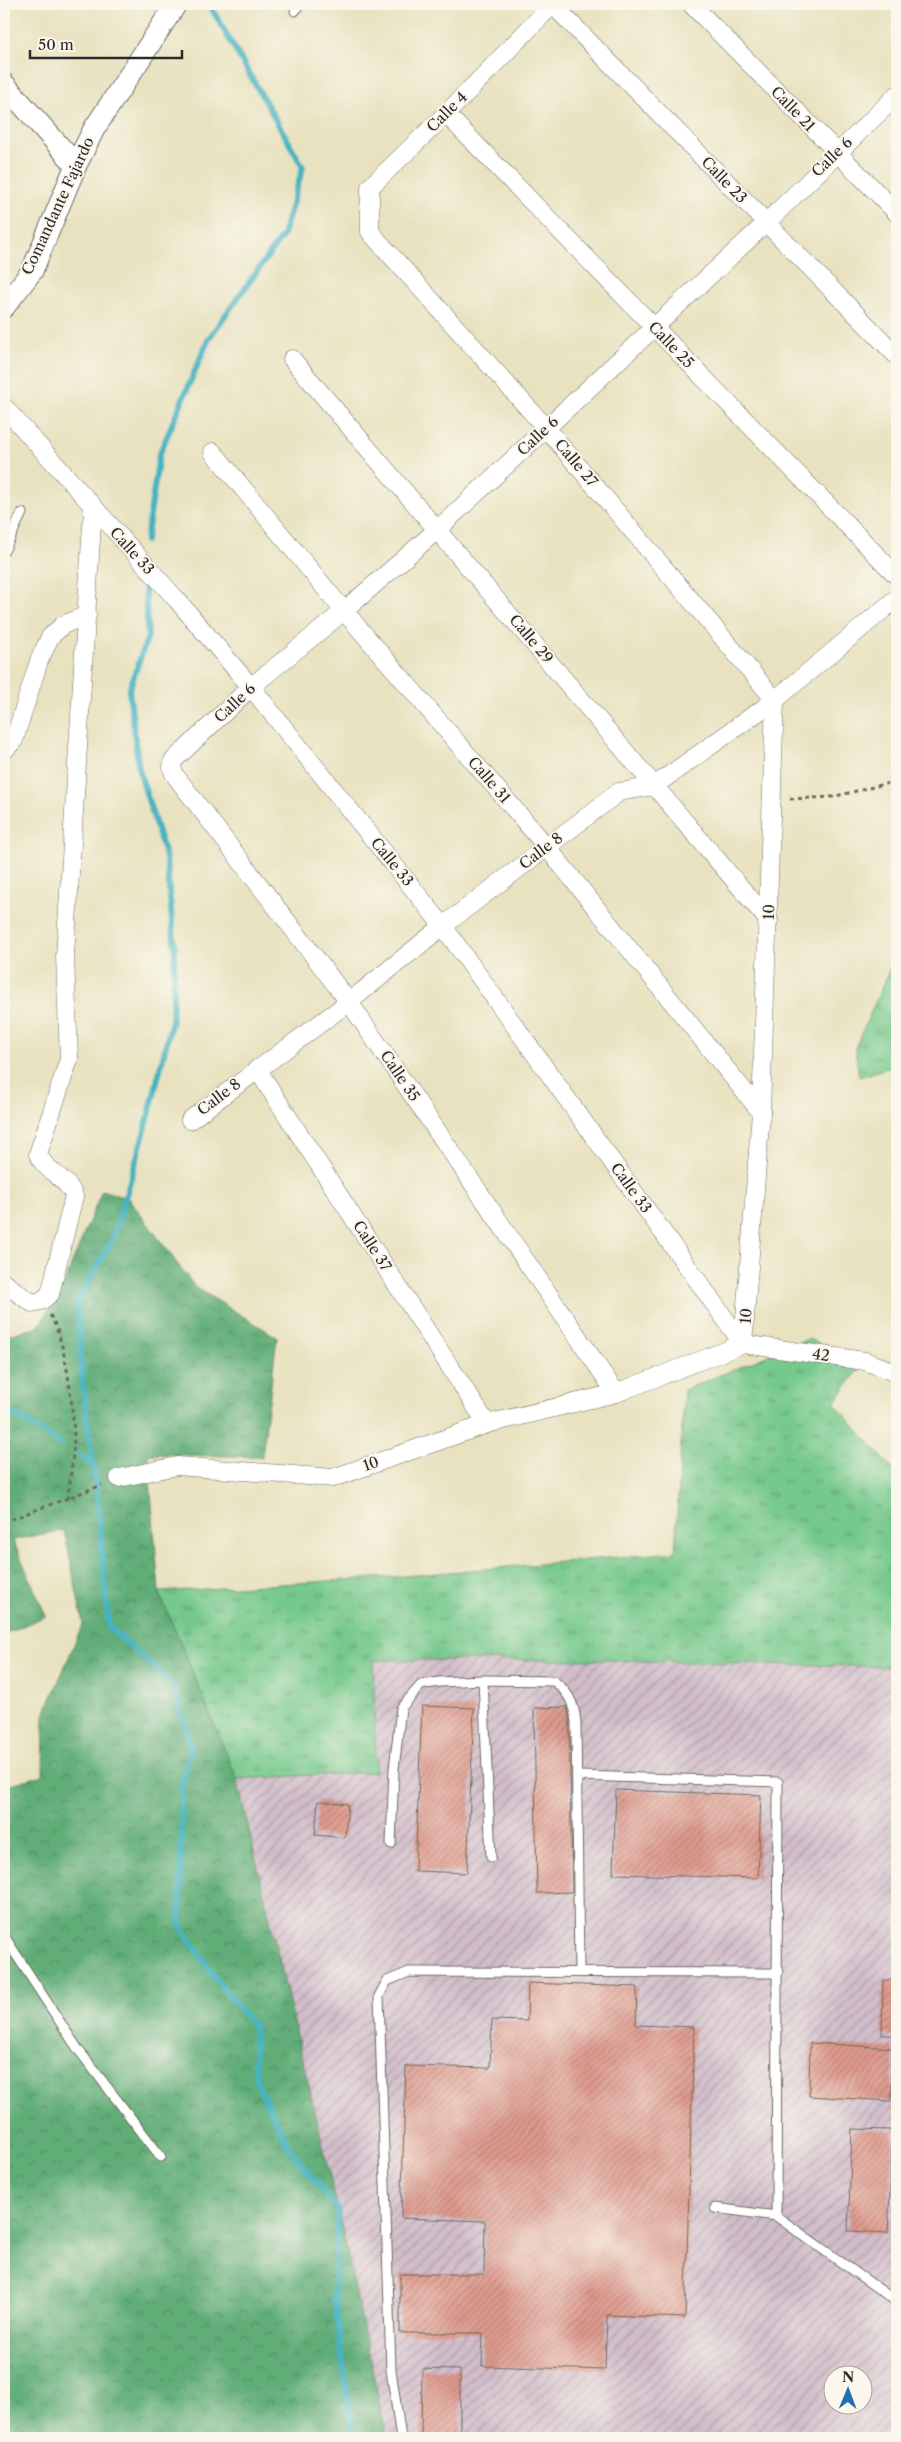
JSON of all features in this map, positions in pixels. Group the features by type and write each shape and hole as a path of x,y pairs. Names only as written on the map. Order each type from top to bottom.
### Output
{"street":[{"name":"Comandante Fajardo","path":"4,307 32,271 76,165 94,129 176,4"},
{"name":"Calle 4","path":"370,232 370,188 446,114 552,4"},
{"name":"Calle 23","path":"552,4 897,356"},
{"name":"Calle 21","path":"691,4 835,153 897,213"},
{"path":"4,84 76,165"},
{"name":"Calle 6","path":"172,767 174,761 251,687 344,612 438,529 766,223 835,153 897,95"},
{"name":"Calle 25","path":"446,114 897,576"},
{"name":"Calle 27","path":"370,232 546,428 775,700"},
{"name":"Calle 29","path":"292,359 769,921"},
{"name":"Calle 33","path":"4,407 251,687 443,926 743,1344"},
{"name":"Calle 31","path":"213,452 344,612 546,846 760,1112"},
{"path":"4,1283 32,1303 41,1302 50,1294 74,1196 70,1186 41,1162 38,1154 69,1059 65,956 94,507"},
{"name":"Calle 8","path":"190,1120 349,1002 443,926 619,792 654,786 775,700 897,598"},
{"path":"4,751 14,740 39,661 50,637 63,626 88,615"},
{"name":"10","path":"119,1478 177,1466 333,1478 487,1424 616,1393 743,1344 760,1112 769,921 775,700"},
{"name":"Calle 35","path":"172,767 174,774 349,1002 616,1393"},
{"name":"Calle 37","path":"257,1069 487,1424"},
{"name":"42","path":"743,1344 865,1361 897,1372"}],"lane":[{"path":"4,551 22,513"},
{"path":"483,1680 491,1857"},
{"path":"391,1844 394,1769 401,1708 421,1685 439,1682 483,1680 554,1680 565,1690 574,1704 577,1776 579,1971"},
{"path":"577,1776 778,1782 776,2216"},
{"path":"4,1936 77,2048 161,2157"},
{"path":"401,2438 391,2370 379,1996 387,1980 409,1972 778,1973"},
{"path":"715,2208 776,2216 897,2302"}],"path":[{"path":"772,799 832,797 897,781"},
{"path":"41,1302 54,1322 66,1361 74,1440 68,1498"},
{"path":"4,1522 119,1478"}],"shaded area":[{"path":"373,1660 604,1660 897,1667 897,2438 386,2438 237,1779 376,1772"}],"green space":[{"path":"897,953 897,1065 859,1077 855,1048"},
{"path":"102,1190 129,1199 195,1287 277,1337 262,1457 148,1454 159,1592 237,1779 338,2210 387,2438 4,2438 4,1786 43,1775 44,1715 83,1624 64,1530 13,1540 46,1616 4,1634 4,1336 38,1327 62,1288"},
{"path":"808,1339 865,1361 834,1403 897,1474 897,1667 604,1660 373,1660 376,1772 237,1779 159,1592 405,1576 675,1552 684,1390"}],"building":[{"path":"422,1706 474,1708 467,1873 415,1871"},
{"path":"567,1707 569,1715 572,1892 537,1893 534,1708"},
{"path":"616,1790 761,1795 758,1878 613,1874"},
{"path":"318,1801 348,1804 345,1838 315,1835"},
{"path":"883,1980 897,1980 897,2035 882,2035"},
{"path":"528,1983 637,1987 636,2025 694,2027 685,2318 607,2315 605,2370 482,2366 483,2333 400,2333 400,2274 484,2274 485,2221 401,2218 406,2066 490,2068 492,2020 527,2021"},
{"path":"810,2043 894,2048 891,2101 809,2096"},
{"path":"852,2129 893,2130 888,2233 848,2231"},
{"path":"422,2369 460,2370 460,2438 421,2438"}],"waterway":[{"path":"146,541 159,455 209,338 283,235 303,167 209,4"},
{"path":"144,571 148,636 129,690 139,770 166,858 175,950 172,1020 147,1123 113,1239 77,1301 82,1378 96,1488 109,1627 173,1684 191,1747 182,1784 180,1925 219,1983 254,2027 256,2081 290,2149 338,2210 334,2296 353,2438"},
{"path":"4,1408 61,1444"},
{"path":"79,1455 93,1465"}]}
